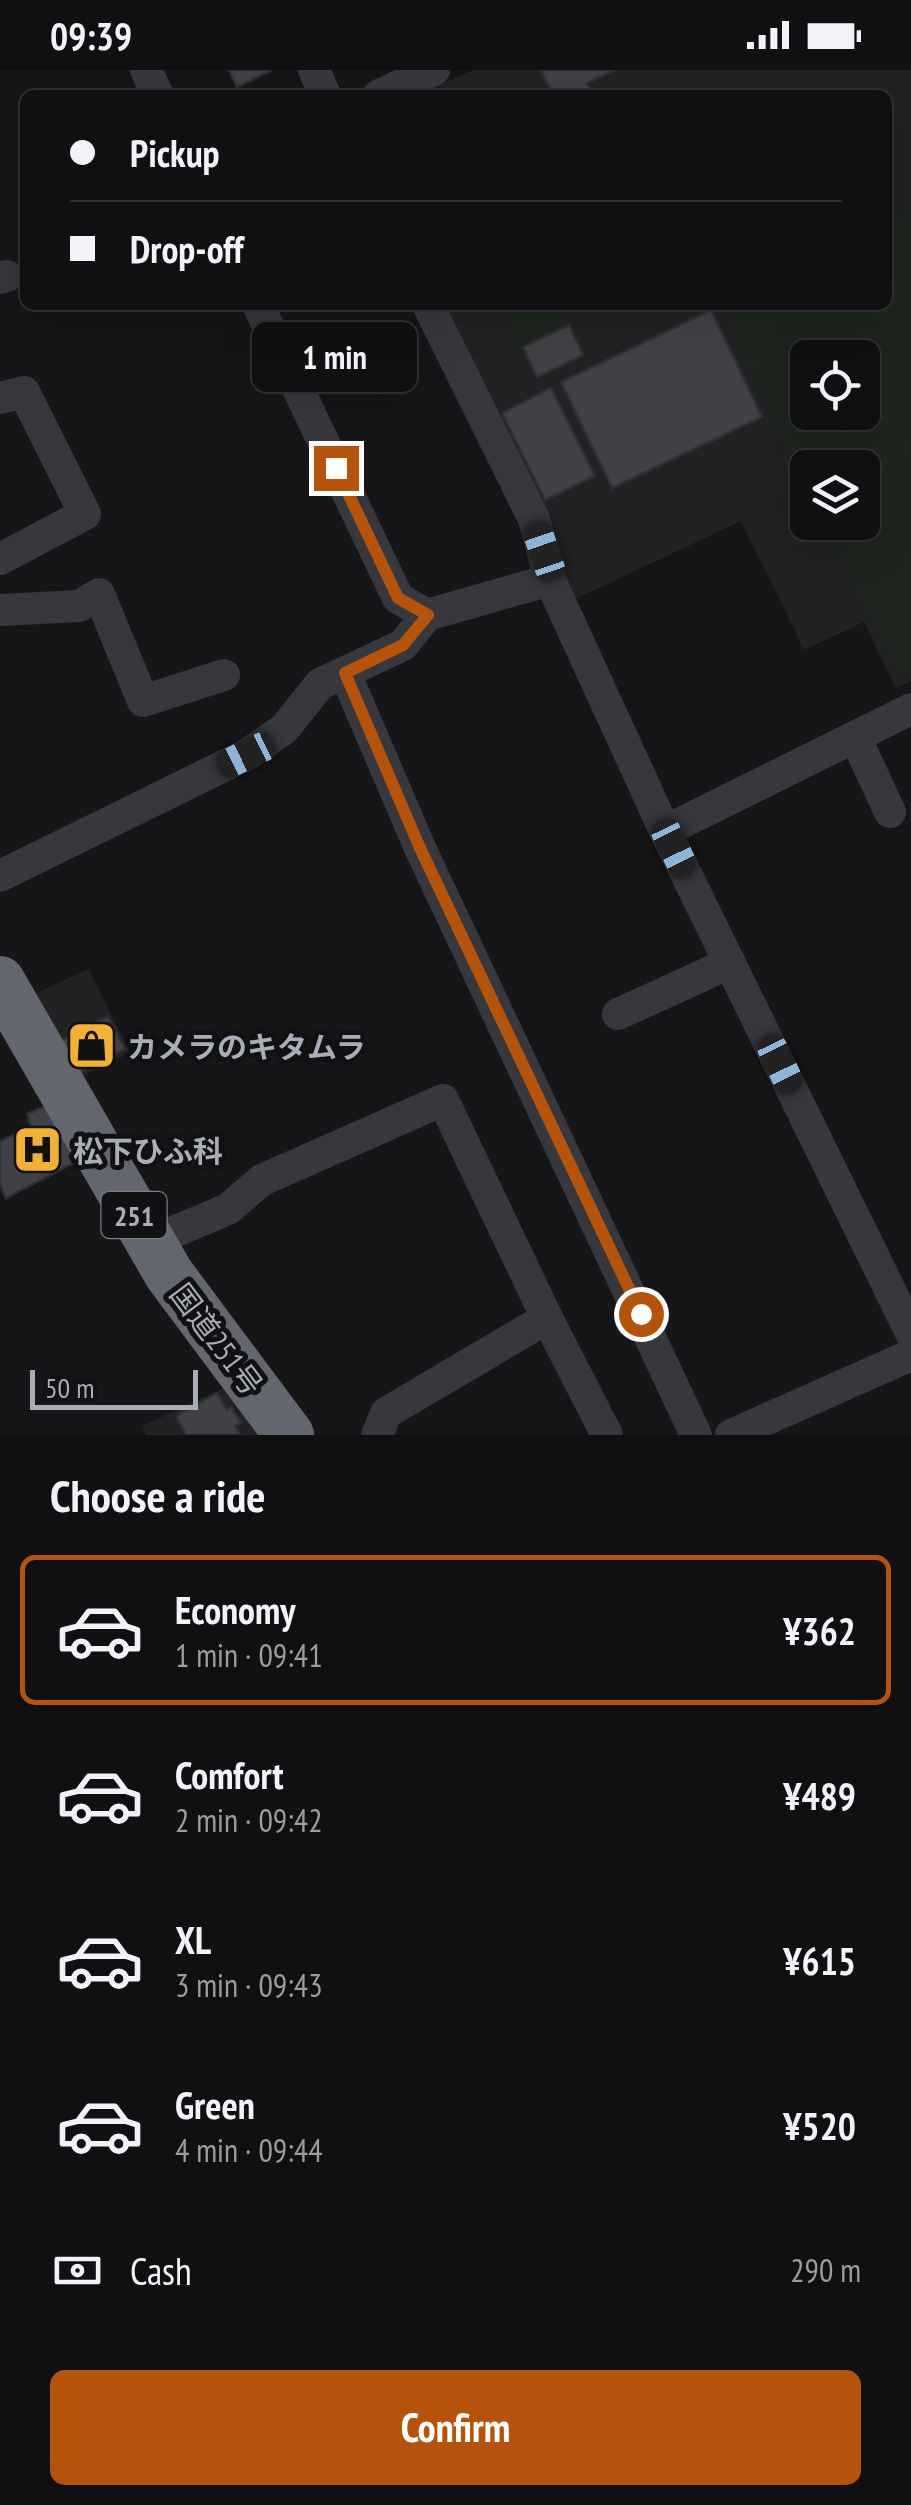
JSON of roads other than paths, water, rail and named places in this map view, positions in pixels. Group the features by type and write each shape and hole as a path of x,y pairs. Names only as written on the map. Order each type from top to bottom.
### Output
{"highway":[{"name":"国道251号","path":"0,981 169,1274 288,1435"}],"street":[{"path":"390,90 434,70"},
{"path":"260,310 398,598 428,615"},
{"path":"430,310 534,520 550,580 665,832 911,1331"},
{"path":"0,398 24,392 85,514 0,559"},
{"path":"0,876 246,755 284,728 320,684 403,645 428,615 550,580"},
{"path":"0,610 79,606 99,594 144,701 224,675"},
{"path":"345,673 420,848 696,1435"},
{"path":"665,832 911,709"},
{"path":"854,737 890,812"},
{"path":"618,1014 730,964"},
{"path":"150,1242 228,1209 262,1180 443,1100 606,1435"},
{"path":"377,1435 386,1413 547,1318"},
{"path":"731,1435 911,1355"}],"place":[{"name":"カメラのキタムラ","path":"92,1046"},
{"name":"松下ひふ科","path":"38,1150"}]}
